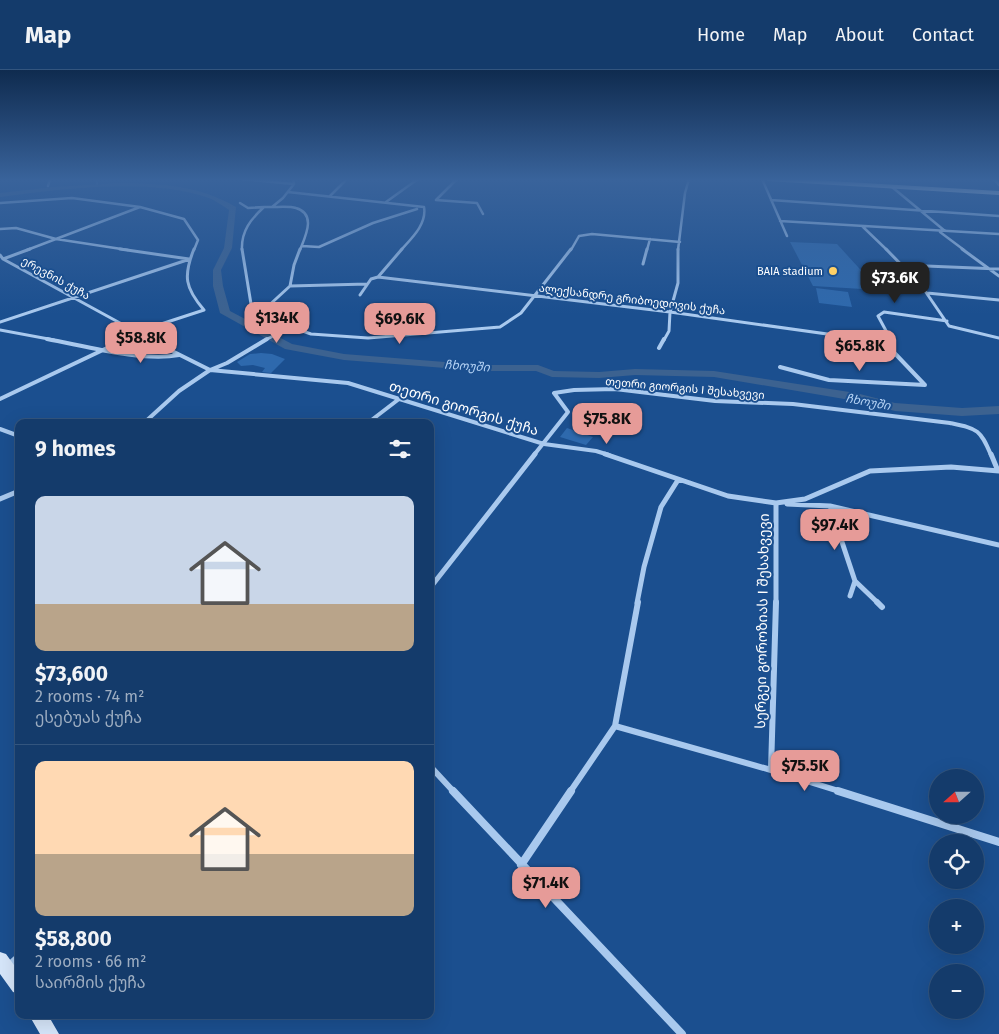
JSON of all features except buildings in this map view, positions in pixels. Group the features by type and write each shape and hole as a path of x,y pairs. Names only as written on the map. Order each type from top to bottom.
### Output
{"main road":[{"path":"9,962 15,976"},
{"path":"41,1019 50,1034"}],"street":[{"path":"1,258 95,224"},
{"path":"0,399 103,349 170,320 204,310 188,289 187,279 190,260 198,240 187,224"},
{"path":"250,224 243,232 245,278 252,304 265,309 271,320 290,328 311,334 368,338 500,327 521,313 568,254 579,236 592,234 680,242"},
{"path":"265,309 290,286 294,264 309,224"},
{"path":"302,246 319,247 371,224"},
{"path":"360,295 371,279 378,277 422,224"},
{"path":"660,348 669,331 670,312 678,283 677,261 682,224"},
{"path":"781,224 786,236"},
{"path":"829,224 999,234"},
{"path":"936,224 946,232"},
{"path":"862,226 902,265 941,310 949,326 999,338"},
{"path":"0,229 16,228 56,239 190,260"},
{"path":"938,230 999,276"},
{"path":"643,264 650,239"},
{"name":"ერევნის ქუჩა","path":"1,258 139,334 210,370"},
{"path":"0,322 190,260"},
{"path":"902,265 999,270"},
{"name":"ალექსანდრე გრიბოედოვის ქუჩა","path":"378,277 670,312 884,342"},
{"path":"290,286 367,284"},
{"path":"926,293 999,300"},
{"path":"780,367 829,380 925,385 884,342 891,340 878,316 884,312 946,321"},
{"path":"148,419 179,391 210,370 227,363 256,344 290,328"},
{"path":"0,330 103,349 168,357 179,355"},
{"name":"თეთრი გიორგის ქუჩა","path":"210,370 348,383 544,444 596,451 728,496 776,503 805,499 870,471 951,466 998,471"},
{"name":"თეთრი გიორგის I შესახვევი","path":"544,444 568,412 554,393 574,390 615,389 724,402 793,404 853,410 950,423 982,434 998,471"},
{"path":"373,419 399,399"},
{"path":"0,428 15,434"},
{"path":"434,583 544,444"},
{"path":"520,865 615,726 644,567 661,507 678,480"},
{"path":"0,499 15,493"},
{"path":"776,503 830,506 999,545"},
{"name":"სერგეი გოროზიას I შესახვევი","path":"771,770 777,567 776,503"},
{"path":"830,506 855,581 882,607"},
{"path":"850,596 855,581"},
{"path":"615,726 771,770 999,842"},
{"path":"434,770 520,865 682,1034"}],"shaded area":[{"name":"BAIA stadium","path":"790,242 837,244 879,290 813,286"},
{"path":"816,288 848,292 852,307 819,303"},
{"path":"250,354 272,354 285,359 271,373 262,372 265,368 253,365 241,366 237,362"},
{"path":"567,428 593,437 586,445 560,437"}],"waterway":[{"name":"ჩხოუში","path":"231,224 228,248 217,270 218,286 225,313 289,347 344,357 483,368 538,368 552,374 599,375 635,372 714,374 856,397 895,407 962,412 999,410"}],"place":[{"name":"BAIA stadium","path":"833,271"}]}
